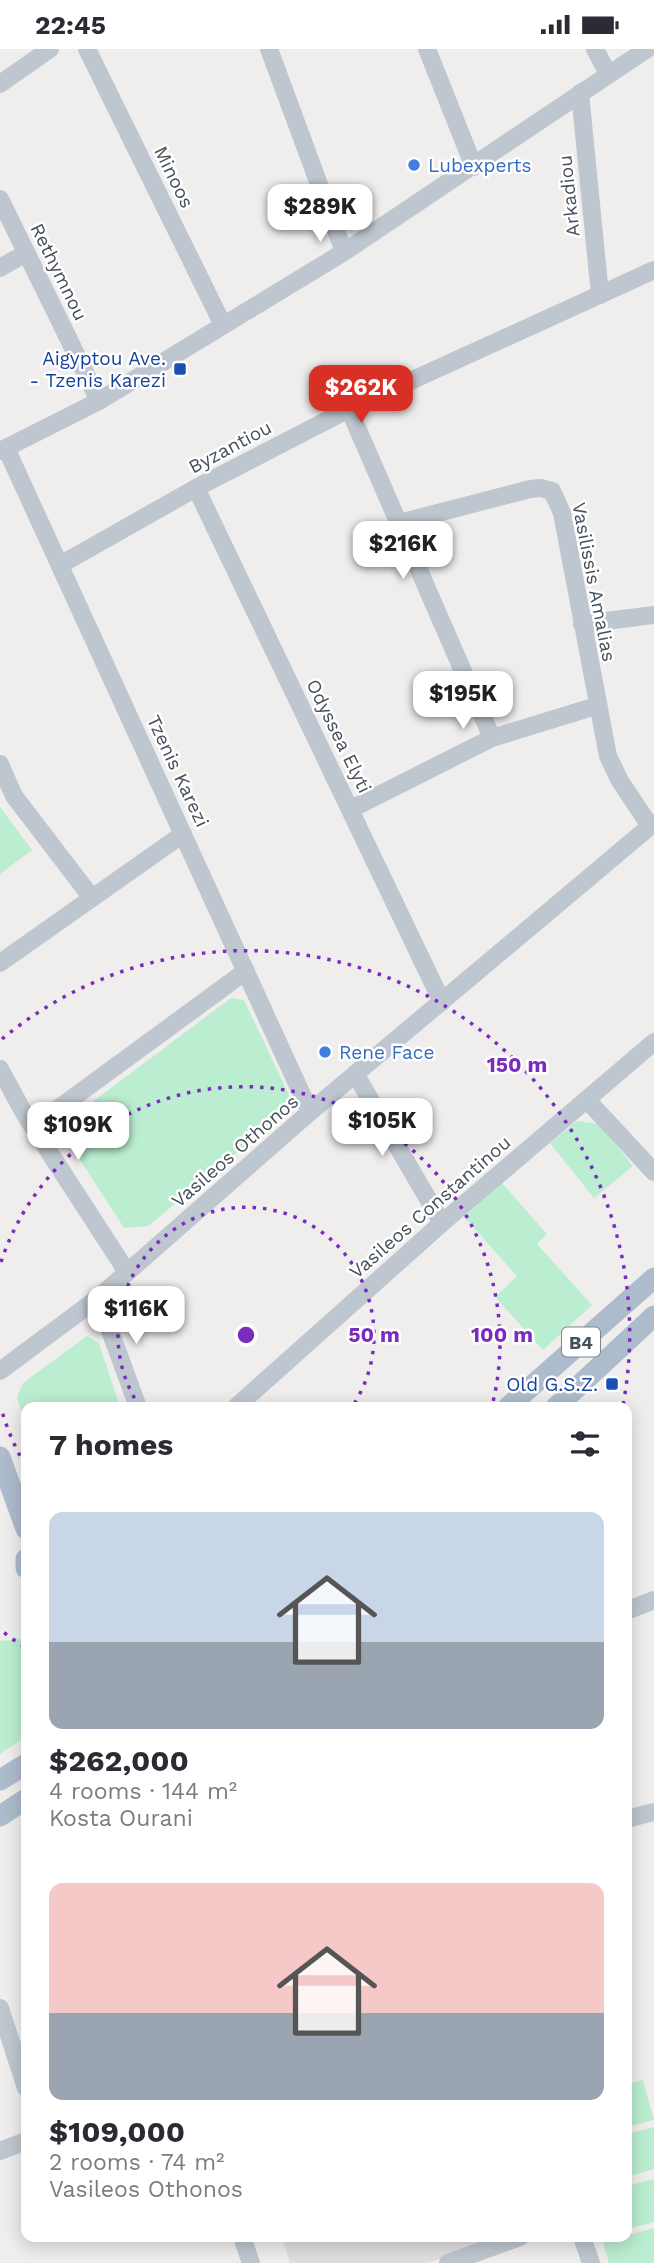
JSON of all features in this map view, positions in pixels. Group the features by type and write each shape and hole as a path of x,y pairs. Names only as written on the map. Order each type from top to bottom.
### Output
{"main road":[{"name":"B4","path":"514,1402 654,1277"},
{"name":"B4","path":"561,1402 654,1316"},
{"path":"0,1457 21,1515"},
{"path":"0,1780 21,1767"},
{"path":"0,1816 21,1802"}],"street":[{"path":"0,84 50,49"},
{"name":"Minoos","path":"87,49 223,324"},
{"path":"269,49 344,252"},
{"path":"427,49 474,167"},
{"path":"595,49 608,74"},
{"path":"3,449 100,401 344,252 647,49"},
{"name":"Arkadiou","path":"580,93 600,295"},
{"name":"Rethymnou","path":"0,199 100,401"},
{"path":"0,268 26,253"},
{"name":"Byzantiou","path":"60,565 196,488 349,409 654,270"},
{"path":"349,409 492,738"},
{"name":"Tzenis Karezi","path":"3,449 60,565 310,1112"},
{"name":"Odyssea Elyti","path":"196,488 442,1002"},
{"name":"Vasilissis Amalias","path":"399,523 530,489 552,491 562,513 596,706 613,769 652,825"},
{"path":"582,624 654,615"},
{"path":"351,809 492,738 596,706"},
{"path":"0,764 14,796 92,898"},
{"name":"Vasileos Othonos","path":"0,1371 98,1298 310,1112 652,825"},
{"path":"0,963 183,834"},
{"path":"33,1127 246,971"},
{"name":"Vasileos Constantinou","path":"242,1402 442,1223 654,1042"},
{"path":"0,1069 33,1127 127,1272"},
{"path":"356,1075 442,1223"},
{"path":"587,1100 654,1172"},
{"path":"98,1298 136,1402"},
{"path":"632,1609 654,1600"},
{"path":"632,1818 654,1812"},
{"path":"0,2008 21,2073"},
{"path":"0,2151 21,2143"},
{"path":"244,2242 251,2263"},
{"path":"449,2263 506,2242"},
{"path":"584,2242 591,2263"}],"shaded area":[{"path":"284,2242 489,2242 428,2263 290,2263"}],"green space":[{"path":"0,807 32,850 0,874"},
{"path":"231,998 244,1000 291,1099 280,1118 148,1226 124,1228 66,1138 67,1121"},
{"path":"577,1121 599,1124 633,1166 594,1198 550,1143"},
{"path":"502,1183 547,1234 537,1244 592,1305 543,1350 495,1297 517,1276 464,1217"},
{"path":"87,1336 99,1343 118,1402 21,1402 21,1410 17,1397 23,1383"},
{"path":"21,1639 21,1740 0,1754 0,1641"},
{"path":"643,2080 654,2120 632,2126 632,2083"},
{"path":"654,2127 654,2169 632,2176 632,2133"},
{"path":"654,2179 654,2222 632,2228 632,2185"},
{"path":"654,2228 654,2263 609,2263 603,2242 632,2242 632,2234"}],"place":[{"name":"Lubexperts","path":"414,165"},
{"name":"Aigyptou Ave. - Tzenis Karezi","path":"180,369"},
{"name":"Rene Face","path":"325,1052"},
{"name":"Old G.S.Z.","path":"612,1384"}]}
